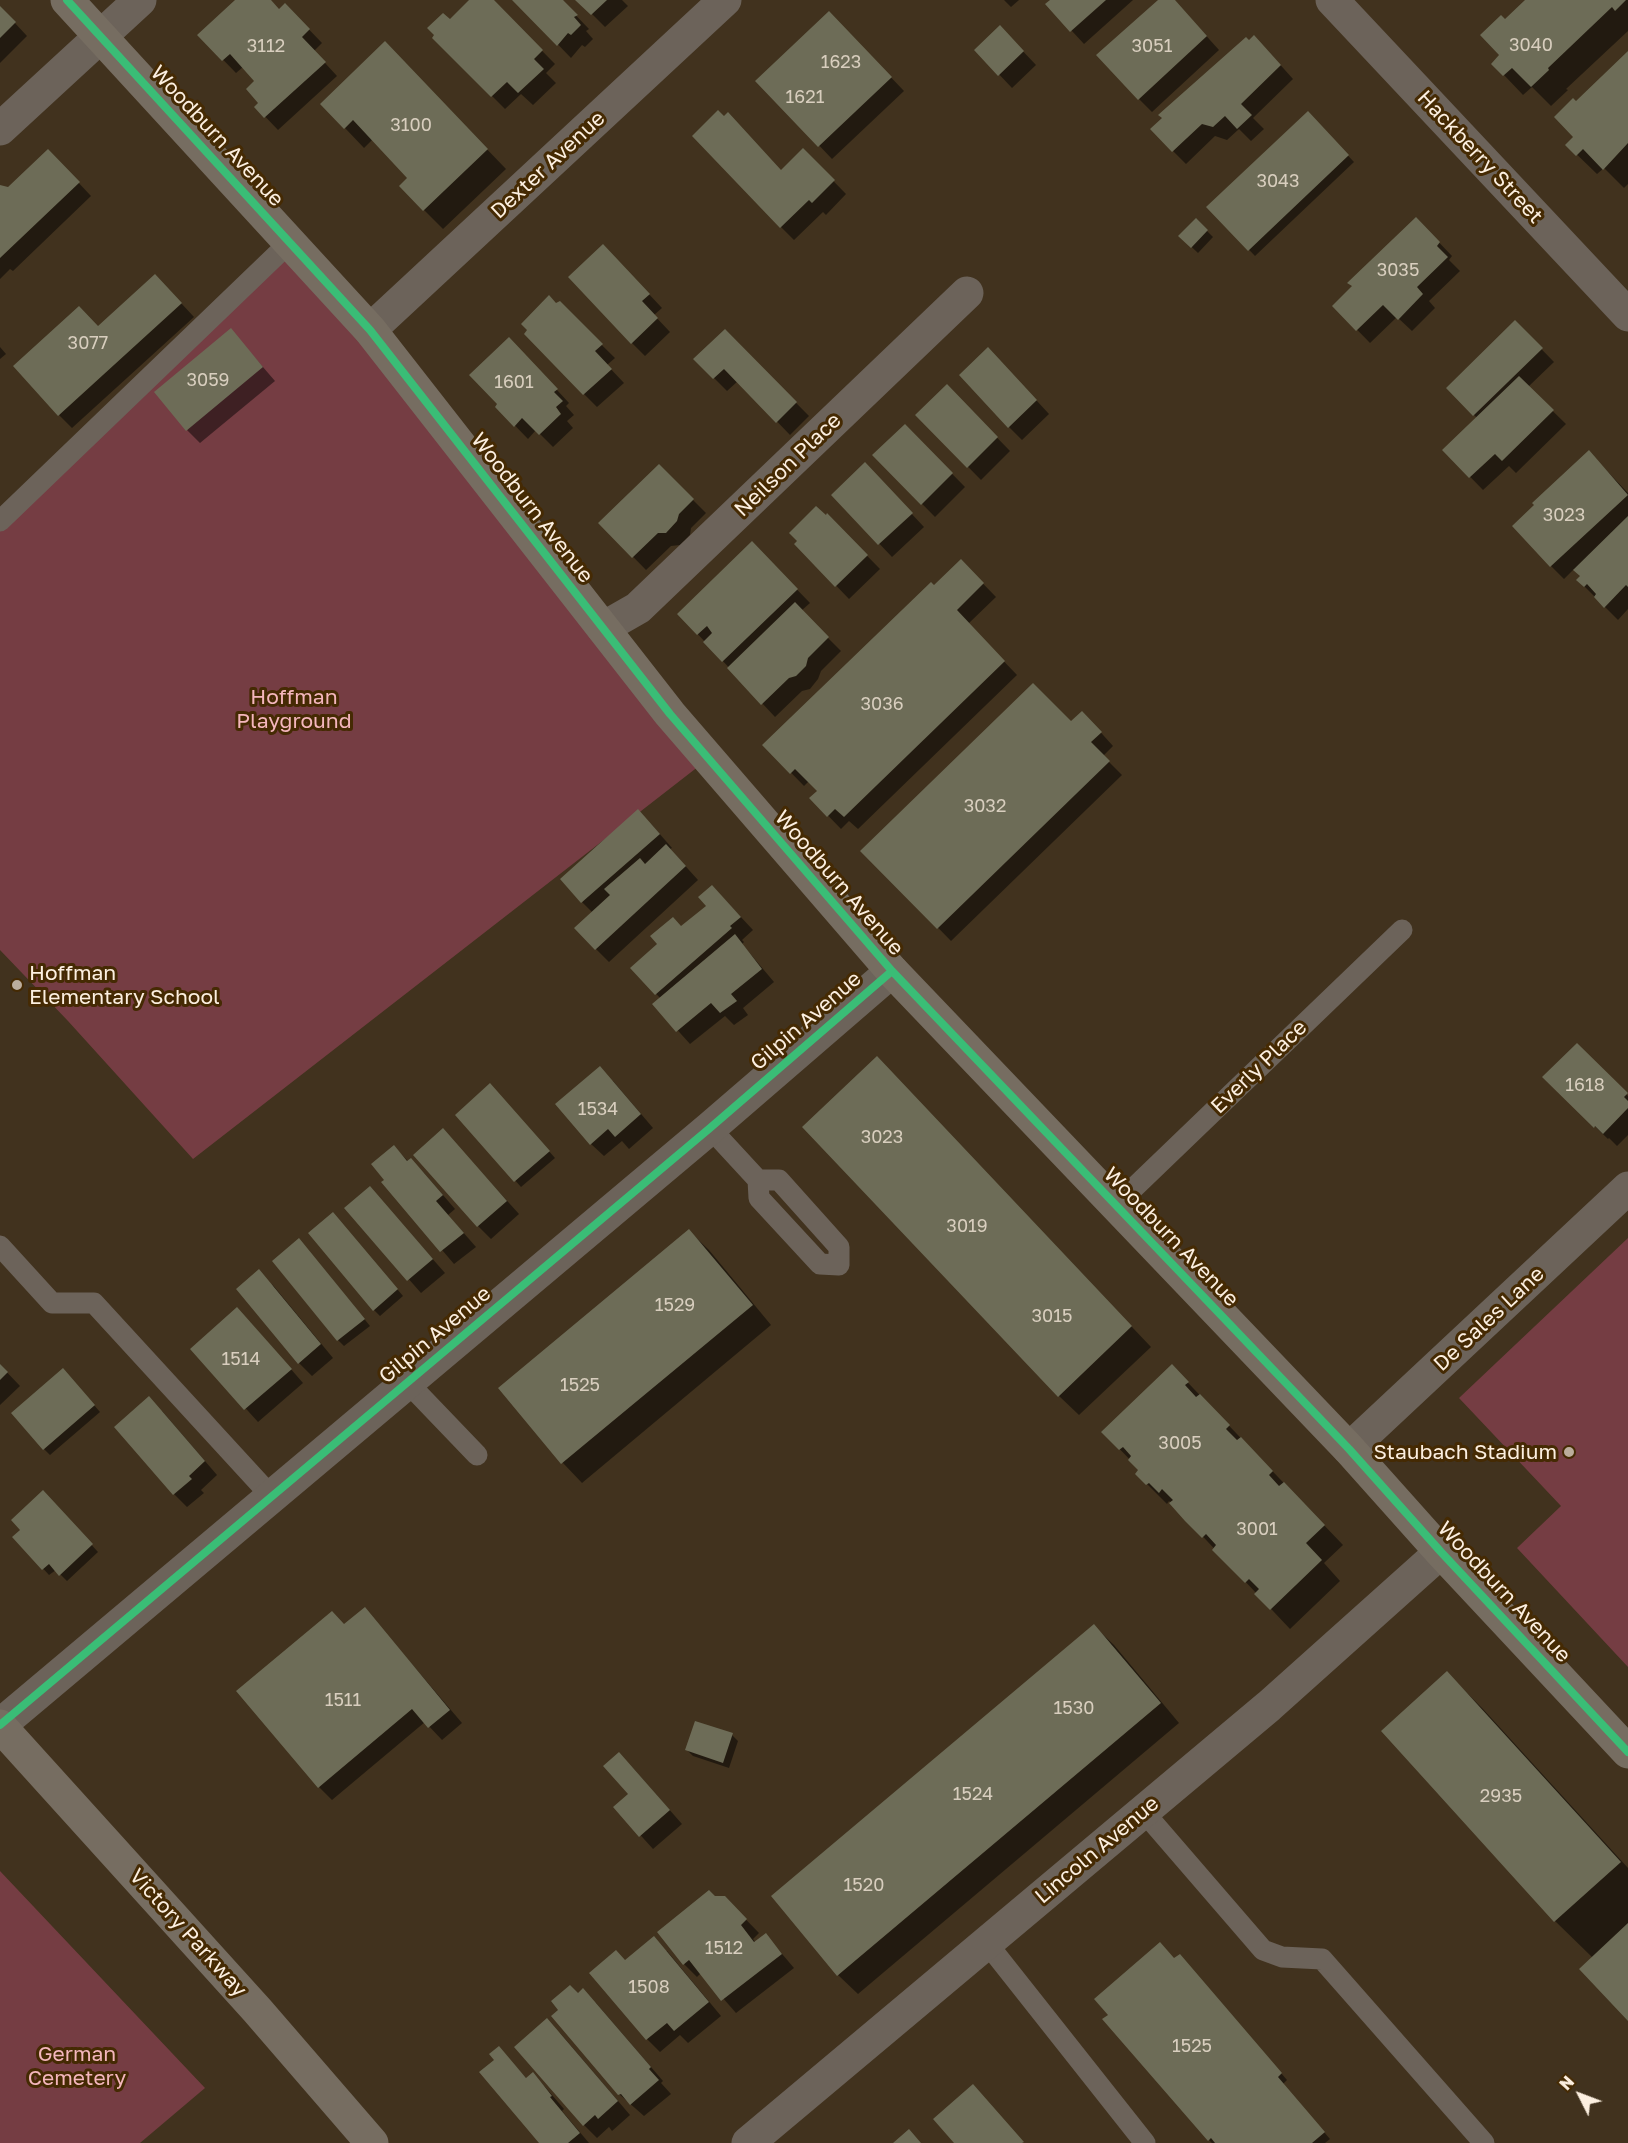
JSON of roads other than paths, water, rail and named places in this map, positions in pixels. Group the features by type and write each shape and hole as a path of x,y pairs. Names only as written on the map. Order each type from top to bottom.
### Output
{"street":[{"name":"Woodburn Avenue","path":"67,0 370,330 700,750 892,971 1349,1449 1441,1552 1628,1752"},
{"path":"0,129 140,0"},
{"name":"Dexter Avenue","path":"370,330 725,0"},
{"name":"Hackberry Street","path":"1332,0 1628,315"},
{"name":"Neilson Place","path":"603,628 638,608 967,293"},
{"name":"Gilpin Avenue","path":"0,1725 710,1128 892,971"},
{"name":"De Sales Lane","path":"1349,1449 1628,1188"},
{"name":"Lincoln Avenue","path":"748,2143 1269,1706 1441,1552"},
{"name":"Victory Parkway","path":"0,1725 257,2010 372,2143"}],"lane":[{"path":"0,521 290,242"},
{"name":"Everly Place","path":"1116,1205 1402,930"},
{"path":"710,1128 758,1180"},
{"path":"0,1246 52,1303 94,1303 272,1497"},
{"path":"407,1382 477,1455"},
{"path":"1143,1811 1263,1950 1282,1957 1322,1959 1484,2143"},
{"path":"986,1942 1145,2143"}],"place":[{"name":"Hoffman Elementary School","path":"17,985"},
{"name":"Staubach Stadium","path":"1569,1452"}],"park label":[{"name":"Hoffman Playground","path":"294,709"},
{"name":"German Cemetery","path":"77,2066"}]}
